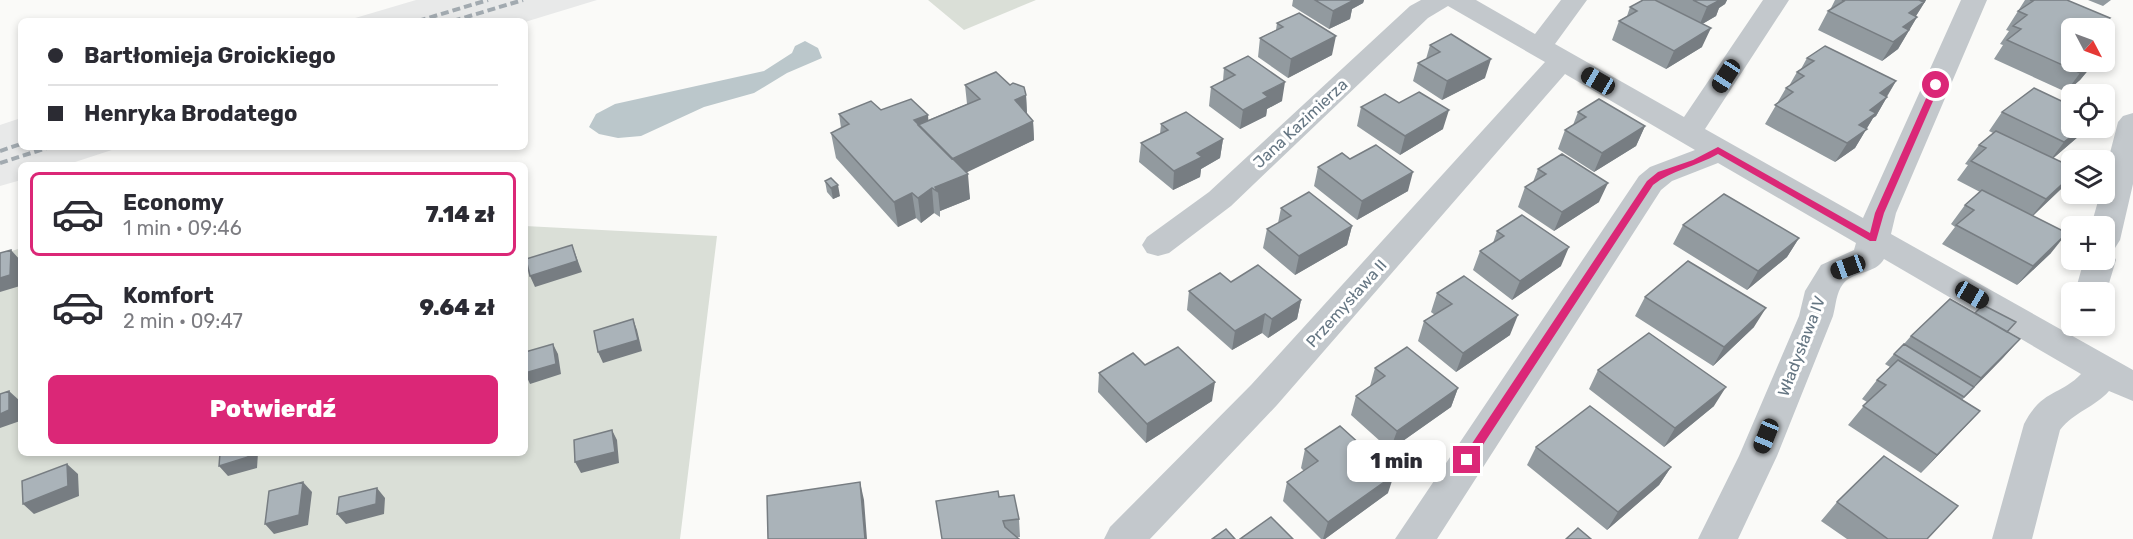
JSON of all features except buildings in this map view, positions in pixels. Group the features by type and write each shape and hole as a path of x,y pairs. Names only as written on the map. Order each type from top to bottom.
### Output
{"street":[{"name":"Jana Kazimierza","path":"1158,244 1220,199 1419,12 1440,0"},
{"path":"1457,0 1873,239 2078,339 2119,379 2090,388 2058,406 2043,424 2012,539"},
{"name":"Przemysława II","path":"1124,539 1264,395 1550,54 1574,0"},
{"path":"1688,133 1776,0"},
{"path":"1873,239 1880,213 1974,0"},
{"path":"2110,216 2133,122"},
{"path":"1415,539 1650,183 1661,174 1696,162 1718,150"},
{"name":"Władysława IV","path":"1718,539 1763,445 1816,316 1822,291 1833,273 1869,257 1873,239"}],"shaded area":[{"path":"416,0 597,0 528,21 528,18 355,18"},
{"path":"928,0 1036,0 964,30"},
{"path":"805,41 818,48 822,58 787,73 754,93 704,107 641,136 618,138 599,134 589,127 596,114 615,104 764,71 792,53 795,46"},
{"path":"18,119 18,150 112,150 75,162 18,162 18,181 0,186 0,125"},
{"path":"528,226 717,236 680,539 0,539 0,255 18,249 18,456 528,456"}],"railway":[{"path":"428,18 488,0"},
{"path":"463,18 523,0"},
{"path":"0,151 18,145"},
{"path":"0,163 41,150"}],"route":[{"path":"1467,460 1650,183 1661,174 1696,162 1718,150 1873,239 1880,213 1936,85"}]}
